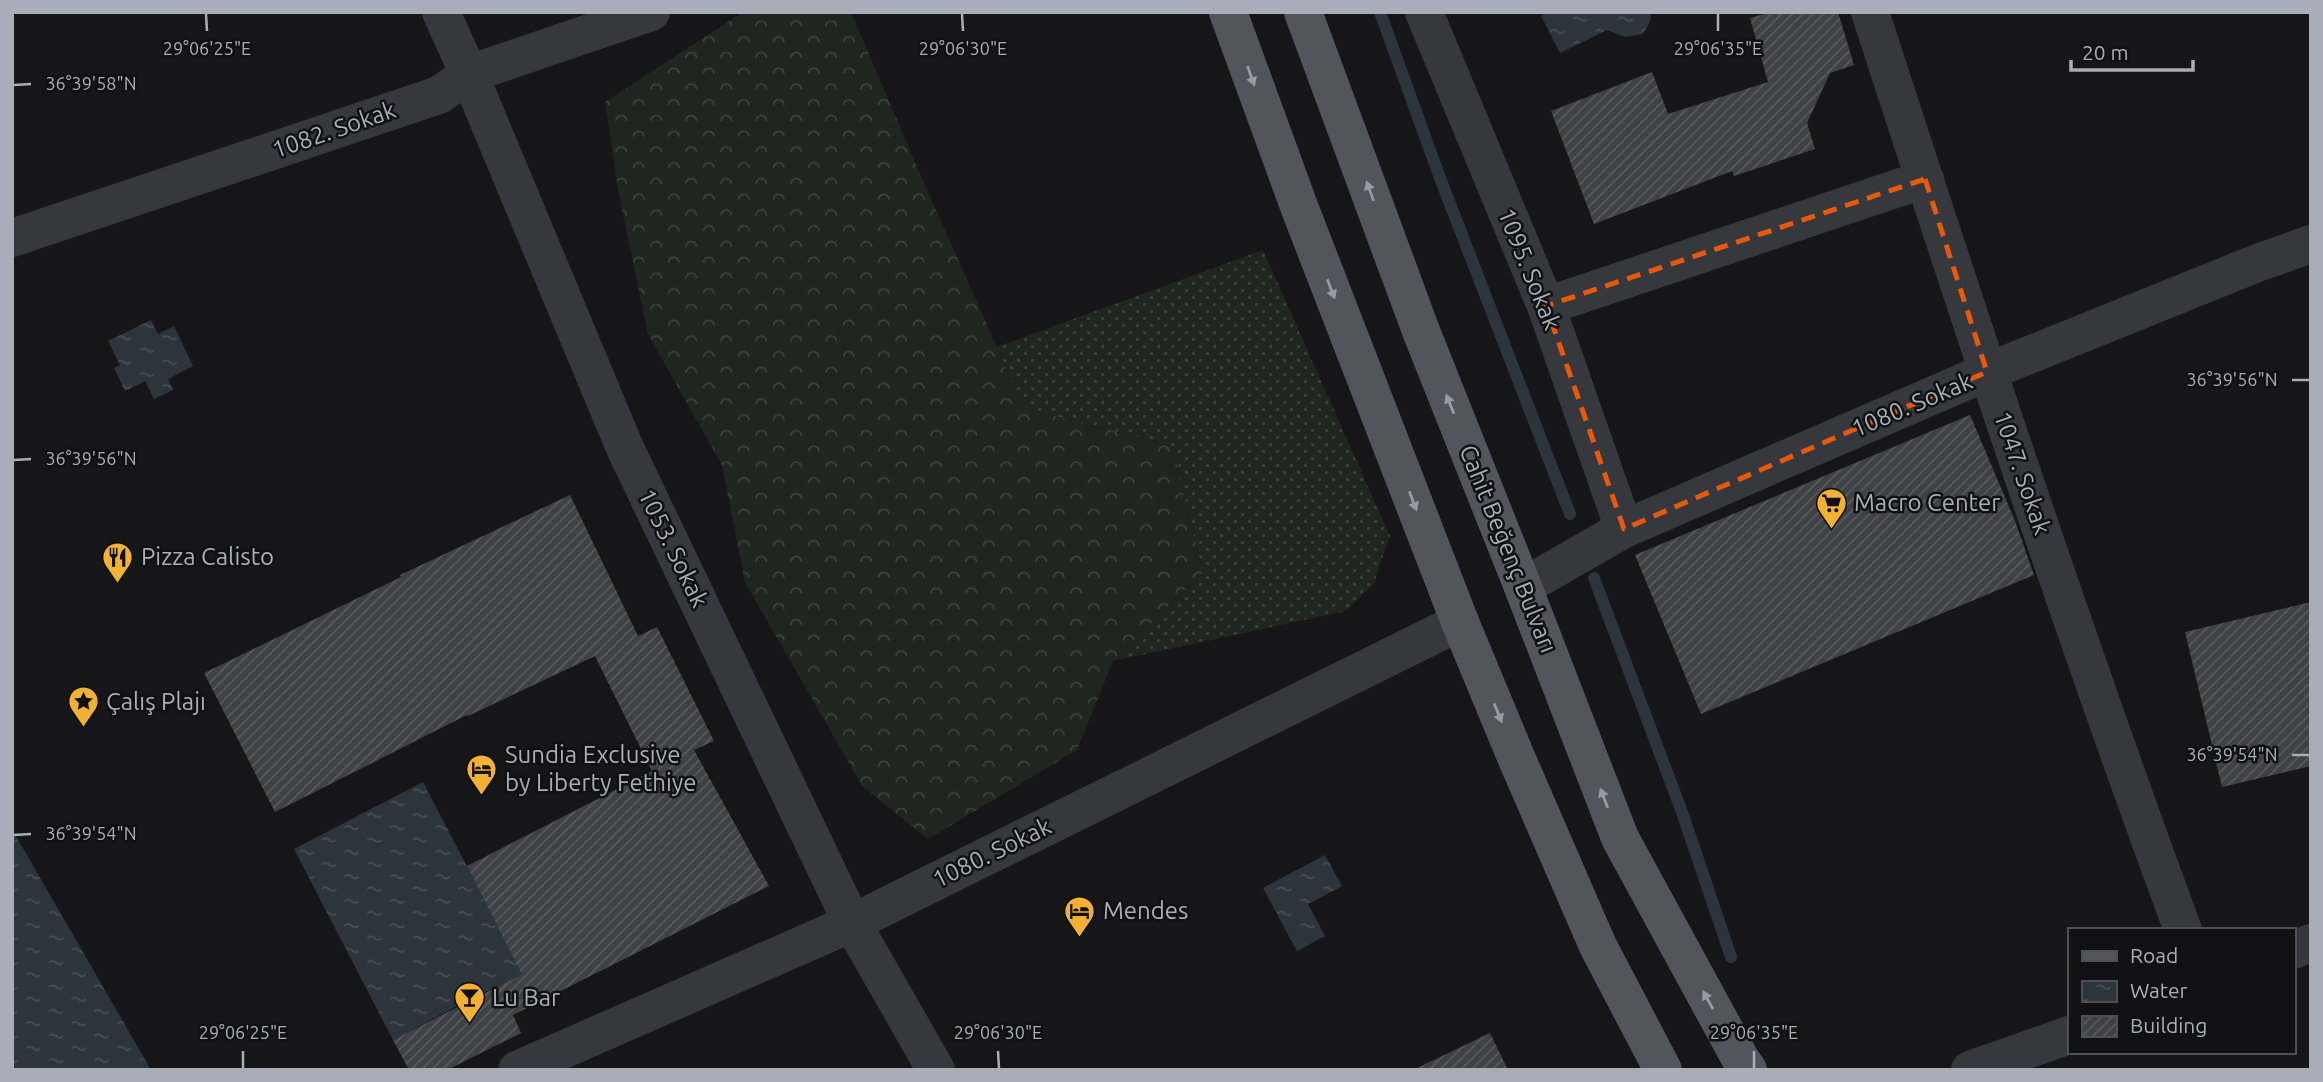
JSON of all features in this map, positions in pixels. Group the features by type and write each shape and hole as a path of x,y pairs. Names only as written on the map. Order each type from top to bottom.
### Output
{"main road":[{"path":"1228,12 1305,222 1460,622 1598,946 1663,1070"},
{"name":"Cahit Beğenç Bulvarı","path":"1303,12 1421,331 1620,838 1742,1067"}],"street":[{"name":"1053. Sokak","path":"441,12 470,74 625,448 852,923 936,1070"},
{"name":"1082. Sokak","path":"12,238 439,95 470,74 651,12"},
{"name":"1095. Sokak","path":"1424,12 1546,306 1624,529"},
{"name":"1047. Sokak","path":"1870,12 1987,372 2109,729 2182,928"},
{"path":"1546,306 1925,179"},
{"name":"1080. Sokak","path":"1523,587 1624,529 1987,372 2311,244"},
{"name":"1080. Sokak","path":"517,1070 852,923 1460,622"},
{"path":"1970,1070 2068,1035"}],"highlighted area":[{"path":"1925,179 1987,372 1624,529 1546,306"}],"green space":[{"path":"743,12 851,12 1024,408 1172,446 1203,572 1113,661 1077,750 928,839 862,786 745,582 722,465 648,334 619,195 605,102"},
{"path":"1263,250 1390,536 1374,583 1346,611 1113,661 1203,572 1172,446 1024,408 997,347"}],"water":[{"path":"1547,12 1651,12 1651,15 1643,34 1625,37 1607,30 1560,53 1541,16"},
{"path":"151,320 158,334 174,326 193,366 168,379 173,390 154,399 145,381 125,391 114,368 120,365 108,341"},
{"path":"423,782 523,974 393,1040 294,849"},
{"path":"12,829 151,1070 12,1070"},
{"path":"1325,855 1342,886 1308,904 1325,936 1297,951 1263,888"}],"building":[{"path":"1771,12 1838,12 1854,65 1830,73 1807,123 1815,149 1734,176 1732,171 1594,224 1551,111 1652,72 1668,114 1768,82 1750,18"},
{"path":"1970,415 2015,521 2034,575 1701,714 1635,555"},
{"path":"570,495 638,636 657,627 714,741 694,750 769,886 513,1015 521,1033 447,1070 409,1070 393,1040 522,974 467,866 652,771 595,656 467,715 275,812 204,673 401,577 400,575"},
{"path":"2311,602 2311,766 2222,787 2185,632"},
{"path":"1490,1033 1508,1070 1413,1070"}],"waterway":[{"path":"1380,12 1440,178 1570,514"},
{"path":"1594,578 1682,812 1731,957"}],"place":[{"name":"Macro Center","path":"1831,530"},
{"name":"Pizza Calisto","path":"118,584"},
{"name":"Çalış Plajı","path":"83,729"},
{"name":"Sundia Exclusive by Liberty Fethiye","path":"482,796"},
{"name":"Mendes","path":"1080,938"},
{"name":"Lu Bar","path":"469,1025"}]}
